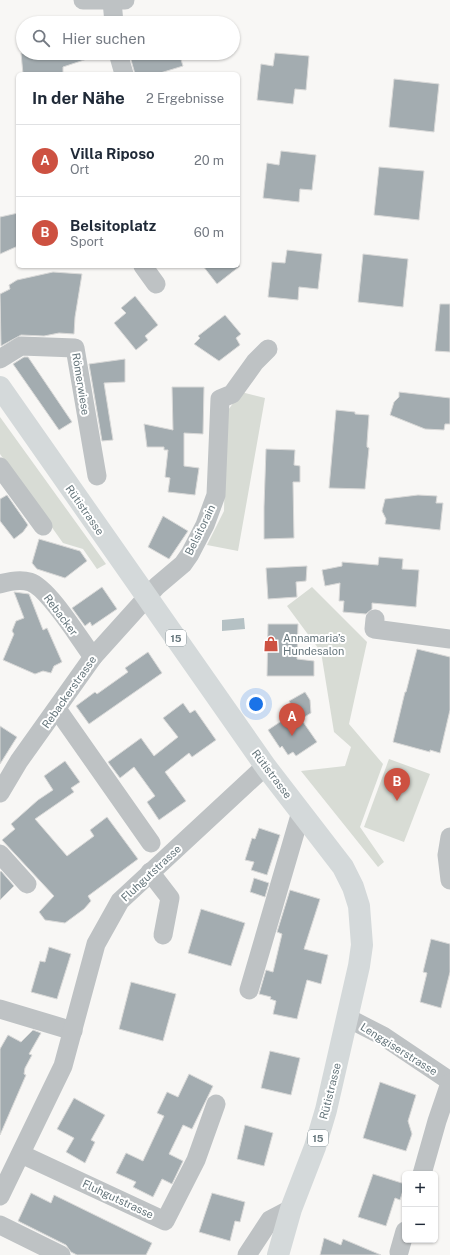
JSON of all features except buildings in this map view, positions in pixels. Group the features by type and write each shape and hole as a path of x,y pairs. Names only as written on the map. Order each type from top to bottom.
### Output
{"main road":[{"name":"Rütistrasse","path":"3,400 146,597 266,767 343,867 353,887 359,906 362,945 348,1018 322,1125 291,1209 278,1255"}],"street":[{"path":"83,0 119,0 116,16"},
{"path":"120,60 123,72"},
{"path":"144,268 156,284"},
{"name":"Römerwiese","path":"0,359 21,346 75,348 97,476"},
{"name":"Belsitorain","path":"146,597 183,564 205,525 214,504 217,485 220,399 232,394 256,362 268,349"},
{"path":"0,467 43,526"},
{"name":"Rebacker","path":"0,584 15,580 30,582 37,586 51,600 93,657"},
{"name":"Rebackerstrasse","path":"0,793 19,761 93,657 146,597"},
{"path":"375,619 374,629 450,639"},
{"path":"57,709 151,843"},
{"name":"Fluhgutstrasse","path":"0,1196 63,1066 96,944 120,900 266,767"},
{"path":"249,990 301,812"},
{"path":"450,837 447,855 450,880"},
{"path":"0,854 27,884"},
{"path":"150,872 170,898 163,935"},
{"path":"0,1009 73,1031"},
{"name":"Lenggiserstrasse","path":"348,1018 383,1036 450,1082"},
{"path":"423,1171 450,1082"},
{"name":"Fluhgutstrasse","path":"21,1154 165,1221 196,1160 216,1104"},
{"path":"247,1255 270,1220 291,1209"},
{"path":"0,1226 61,1255"},
{"path":"399,1252 402,1242"}],"shaded area":[{"path":"241,392 265,398 238,551 207,545 224,511 226,413"},
{"path":"0,417 106,564 97,569 83,549 63,543 0,454"},
{"path":"312,587 367,642 349,724 383,764 360,827 384,862 378,867 301,771 345,766 351,747 334,732 321,652 287,606"},
{"path":"244,618 245,629 222,631 222,620"},
{"path":"389,759 430,774 404,842 364,827"}],"place":[{"name":"Annamaria’s Hundesalon","path":"271,644"},
{"name":"Villa Riposo","path":"292,736"},
{"name":"Belsitoplatz","path":"397,801"}]}
